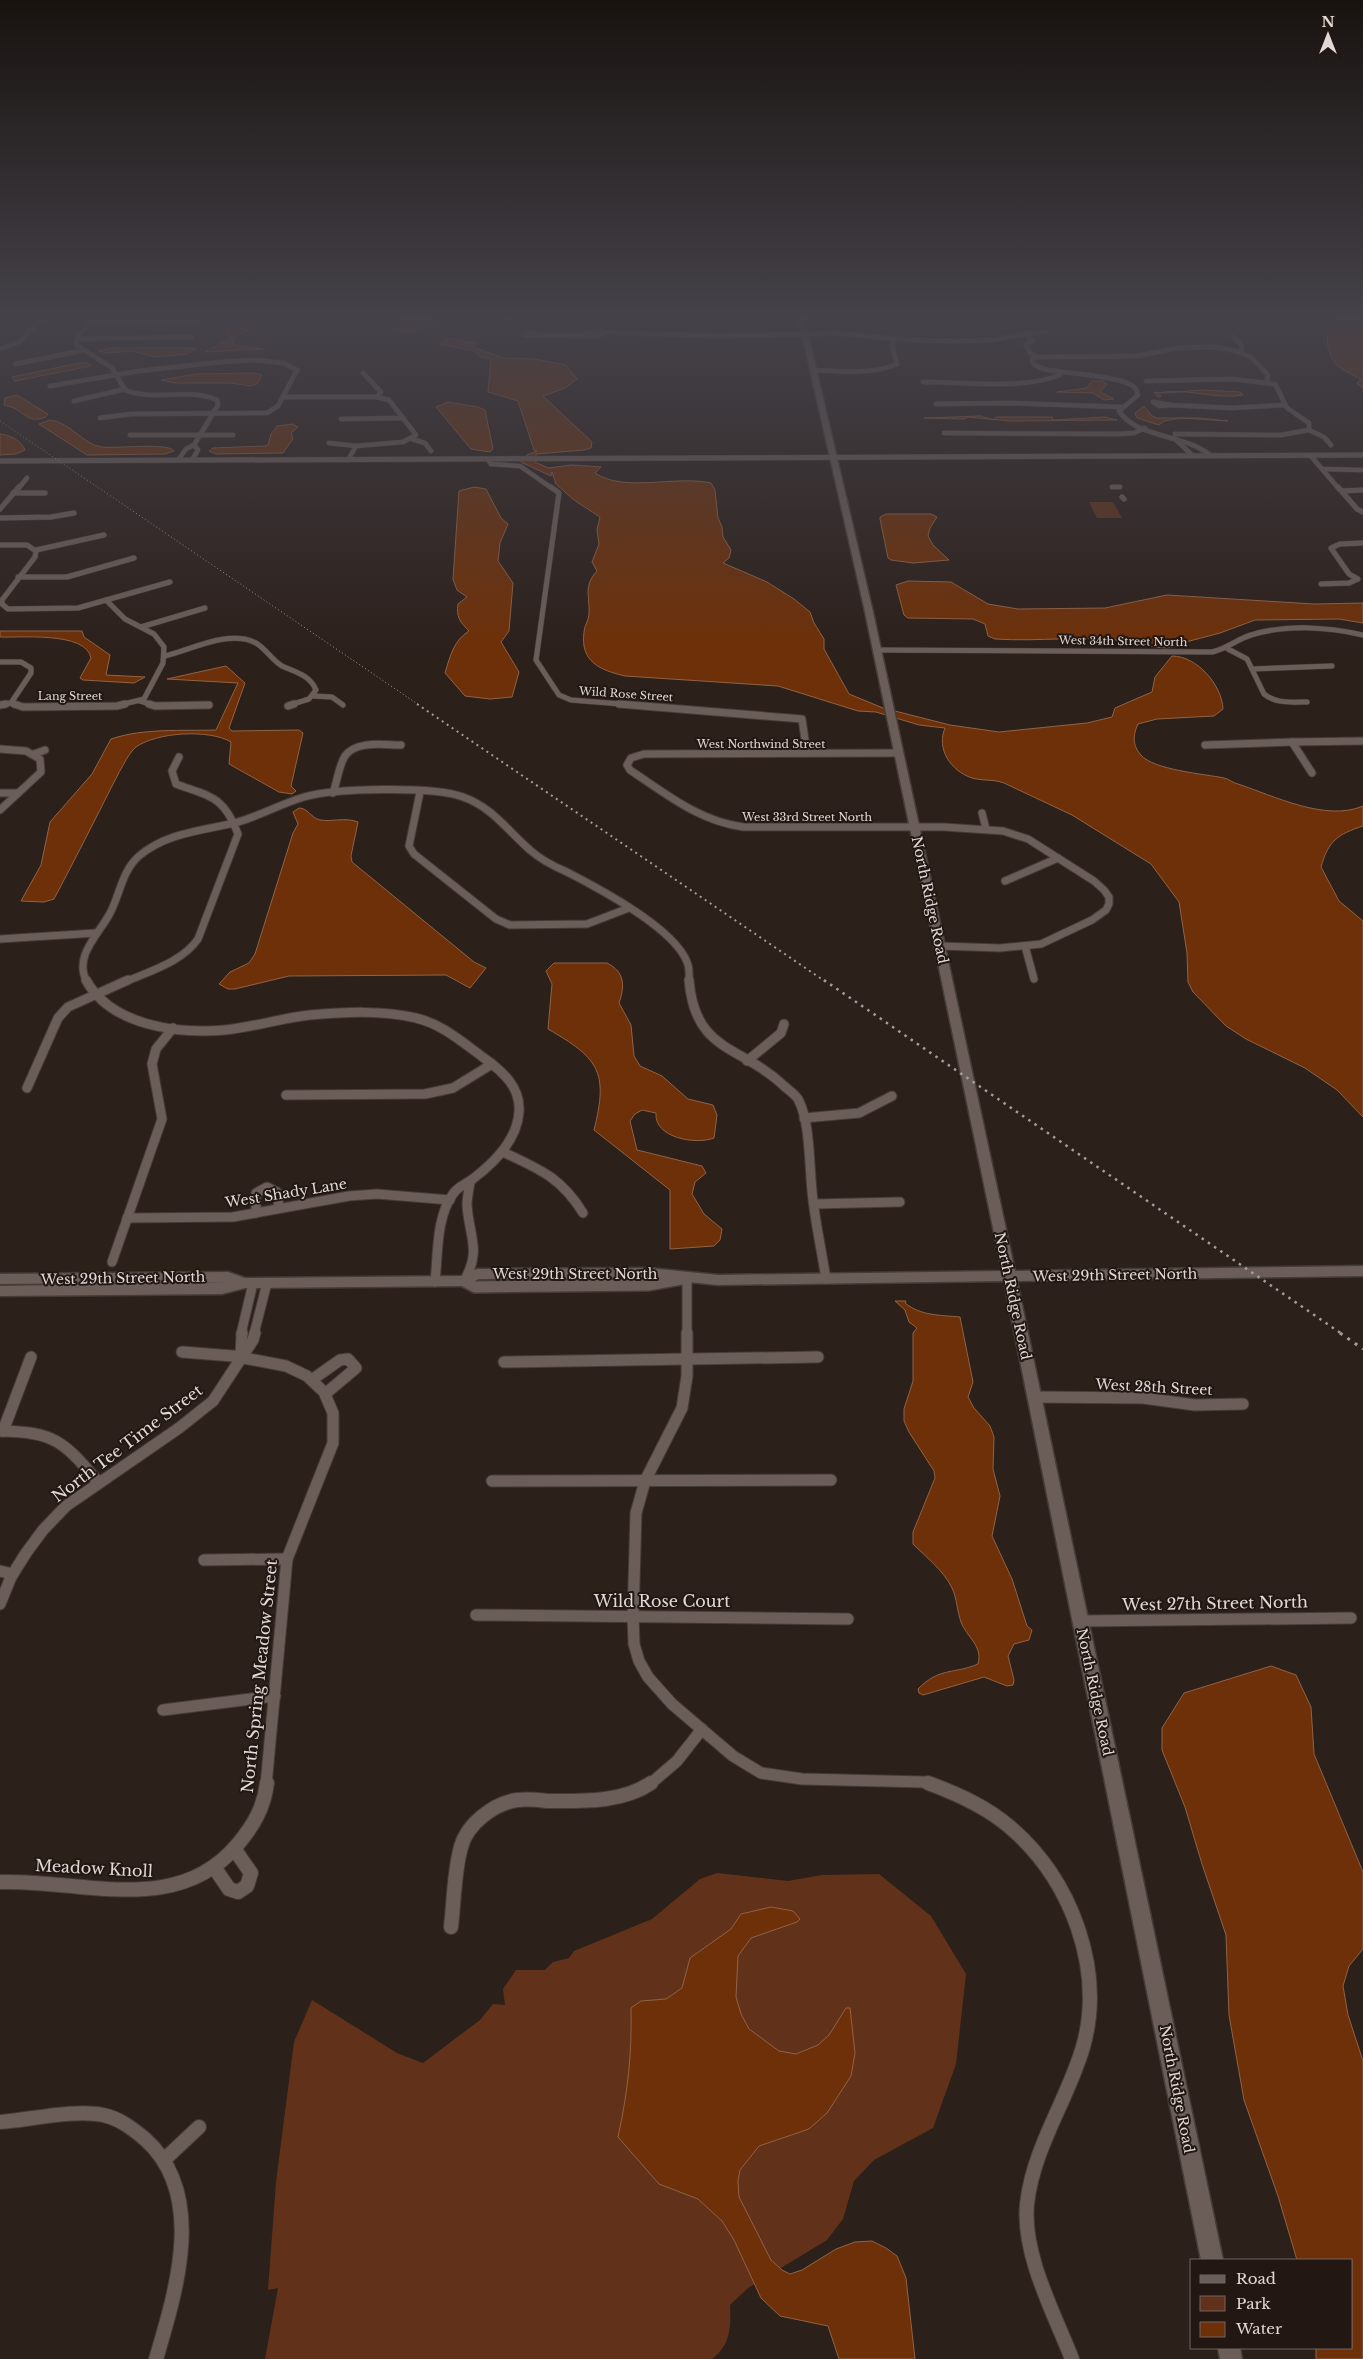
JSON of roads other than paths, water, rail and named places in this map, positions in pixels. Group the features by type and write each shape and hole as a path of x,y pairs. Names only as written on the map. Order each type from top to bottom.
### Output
{"main road":[{"name":"North Ridge Road","path":"828,428 1035,1396 1212,2259"},
{"name":"West 29th Street North","path":"0,1279 19,1285 222,1289 255,1283 464,1281 477,1274 534,1273 649,1273 687,1278 826,1279 1363,1271"},
{"name":"West 29th Street North","path":"0,1291 19,1285"}],"street":[{"path":"178,460 186,449 194,445 204,428"},
{"path":"412,428 416,433 412,439"},
{"path":"944,433 1118,434 1145,428"},
{"path":"1145,428 1198,444 1210,455"},
{"path":"1171,437 1203,431 1292,434 1309,430 1324,437 1331,445"},
{"path":"1181,439 1185,434"},
{"path":"130,436 233,435"},
{"path":"1171,437 1192,455"},
{"path":"329,443 356,446 412,439 424,443 431,451"},
{"path":"192,460 198,450 194,445"},
{"path":"348,460 356,446"},
{"path":"1310,455 1357,509 1363,512"},
{"path":"0,461 1363,455"},
{"name":"Wild Rose Street","path":"488,459 491,464 520,466 559,493 536,660 559,695 571,700 802,718 807,753"},
{"path":"1324,469 1361,470"},
{"path":"0,509 27,478"},
{"path":"1112,487 1120,487"},
{"path":"1342,491 1363,490"},
{"path":"13,493 45,493"},
{"path":"0,518 42,518 74,513"},
{"path":"0,545 33,548 104,535"},
{"path":"1360,580 1349,574 1333,552 1333,546 1363,543"},
{"path":"33,548 35,557 2,600 4,607 19,609 78,608 170,582"},
{"path":"18,577 67,577 134,558"},
{"path":"1321,584 1349,583 1360,580"},
{"path":"106,600 125,619 154,634 162,643 165,656 148,694 140,701"},
{"path":"141,627 205,608"},
{"name":"West 34th Street North","path":"877,650 1212,652 1228,649 1246,636 1270,631 1341,630 1363,635"},
{"path":"165,656 228,639 244,638 263,646 279,664 304,676 315,685 316,690 313,696 303,702 288,706"},
{"path":"1228,649 1244,656 1268,698 1282,702 1307,702"},
{"path":"0,662 19,662 31,668 31,673 11,703"},
{"path":"1252,669 1332,666"},
{"path":"313,696 332,697 342,705"},
{"path":"140,701 155,706 209,705"},
{"name":"Lang Street","path":"0,705 11,703 23,707 117,706 140,701"},
{"path":"1205,745 1363,740"},
{"path":"1292,742 1305,759 1312,773"},
{"path":"333,793 349,751 369,745 400,745"},
{"path":"0,749 15,749 34,754 40,759 42,765 41,772 0,810"},
{"path":"34,754 45,750"},
{"name":"West Northwind Street","path":"627,765 631,758 644,754 899,753"},
{"path":"27,1088 58,1018 68,1008 180,956 193,946 198,939 238,834 234,823 219,800 176,784 172,771 179,757"},
{"name":"West 33rd Street North","path":"627,765 630,770 706,818 724,825 744,827 986,829 1021,836 1058,858 1103,889 1109,899 1107,910 1098,918 1051,941 1025,946"},
{"path":"420,792 409,839 414,854 496,919 520,926 587,924 629,908"},
{"path":"435,1282 444,1216 450,1200 457,1188 470,1182 503,1152 512,1139 521,1110 511,1083 492,1064 445,1029 419,1018 390,1014 297,1016 220,1030 173,1028 129,1016 105,1002 89,987 83,973 85,953 110,915 123,876 129,866 143,853 176,836 234,823 296,799 333,793 420,792 459,795 482,804 508,826 538,857 609,894 674,941 688,963 691,1002 700,1024 721,1045 778,1080 799,1100 804,1118 814,1204 826,1279"},
{"path":"0,793 18,793"},
{"path":"982,813 986,829"},
{"path":"1005,881 1058,858"},
{"path":"0,939 40,935 96,934"},
{"path":"940,946 1025,946 1034,979"},
{"path":"747,1061 781,1032 784,1024"},
{"path":"112,1262 162,1119 152,1074 153,1056 173,1028"},
{"path":"286,1095 424,1094 453,1088 492,1064"},
{"path":"804,1118 845,1116 859,1112 892,1096"},
{"path":"503,1152 542,1170 571,1193 583,1213"},
{"path":"464,1281 472,1267 474,1239 467,1205 470,1182"},
{"path":"256,1213 255,1195 258,1190 267,1187 277,1192 280,1208"},
{"name":"West Shady Lane","path":"127,1218 233,1217 320,1199 358,1195 377,1194 450,1200"},
{"path":"814,1204 900,1202"},
{"path":"687,1278 687,1376 682,1408 645,1481 636,1513 633,1617 634,1644 639,1661 648,1677 672,1704 733,1756 761,1773 802,1779 924,1782 962,1796 996,1814 1029,1843 1050,1870 1072,1906 1084,1947 1090,1985 1088,2025 1074,2073 1036,2164 1026,2206 1031,2241 1041,2278 1072,2359"},
{"name":"North Tee Time Street","path":"0,1604 13,1574 43,1530 66,1506 179,1428 213,1402 253,1340 255,1283"},
{"name":"North Spring Meadow Street","path":"182,1352 241,1357 278,1363 302,1370 313,1379 325,1394 334,1412 333,1443 294,1537 287,1559 265,1801 257,1820 235,1850"},
{"path":"31,1357 2,1431 39,1433 54,1437 70,1449 99,1483"},
{"path":"504,1362 818,1357"},
{"path":"313,1379 340,1360 348,1359 353,1363 356,1368 349,1376 325,1394"},
{"name":"West 28th Street","path":"1035,1396 1143,1398 1195,1405 1243,1404"},
{"path":"492,1481 831,1480"},
{"path":"204,1560 287,1559"},
{"path":"0,1571 13,1574"},
{"name":"Wild Rose Court","path":"476,1616 848,1619"},
{"name":"West 27th Street North","path":"1080,1620 1351,1618"},
{"path":"163,1710 275,1696"},
{"path":"451,1927 461,1848 466,1836 482,1816 504,1803 518,1800 615,1798 645,1787 660,1777 683,1754 702,1729"},
{"path":"214,1868 229,1889 238,1892 247,1886 251,1873 235,1850"},
{"name":"Meadow Knoll","path":"0,1882 23,1880 149,1890 187,1883 214,1868 235,1850"},
{"path":"0,2122 100,2114 122,2122 145,2137 166,2158 180,2209 181,2260 173,2300 156,2359"},
{"path":"166,2158 199,2127"}],"water":[{"path":"45,428 69,428 89,442 102,447 162,447 174,451 165,454 87,455"},
{"path":"275,428 297,428 291,433 293,439 283,453 216,454 209,451 213,448 268,445 271,434"},
{"path":"454,428 489,428 493,449 490,452 471,449"},
{"path":"527,428 577,428 592,442 591,448 536,454 535,462 548,468 572,465 601,467 595,473 607,479 621,482 697,481 711,483 715,490 718,518 722,527 723,537 731,550 729,558 723,563 767,582 794,599 810,612 814,623 824,639 824,649 849,694 883,708 950,725 999,732 1087,723 1112,717 1115,708 1152,692 1155,677 1172,656 1181,657 1199,666 1213,682 1222,700 1223,709 1214,716 1157,719 1138,724 1134,736 1135,744 1141,755 1147,760 1168,768 1226,779 1300,806 1333,811 1363,806 1363,826 1347,832 1335,840 1327,851 1321,867 1339,901 1363,921 1363,1117 1337,1090 1305,1068 1246,1039 1226,1026 1193,992 1188,982 1187,953 1179,902 1151,864 1072,815 1004,783 976,779 964,775 952,765 944,751 942,744 945,728 919,725 876,712 858,711 778,686 625,676 607,671 594,663 585,651 584,632 589,616 589,586 597,571 592,562 599,544 597,530 600,517 574,500 556,484 552,472 551,476 521,462 527,455 537,451 534,450"},
{"path":"0,434 15,439 21,443 25,450 16,454 0,455"},
{"path":"474,487 486,489 501,518 508,524 500,543 498,561 513,583 509,631 501,642 519,672 512,697 490,699 465,696 445,673 456,644 469,631 458,616 458,604 467,597 457,590 453,579 459,491"},
{"path":"886,514 931,514 937,517 930,528 928,536 933,545 949,560 913,563 888,558 880,519 880,517"},
{"path":"908,581 951,582 988,604 1018,609 1105,608 1167,595 1314,604 1363,603 1363,623 1339,619 1255,620 1170,648 1110,639 995,639 988,636 985,624 973,619 908,618 904,615 896,585"},
{"path":"0,631 82,631 84,637 110,655 106,675 145,677 134,683 83,680 80,678 91,658 86,649 77,643 51,638 0,637"},
{"path":"226,666 245,683 229,728 232,731 299,730 303,733 291,786 296,791 292,794 279,792 229,764 231,742 221,738 210,735 183,734 169,735 145,742 136,747 126,760 54,899 44,902 21,901 41,865 50,822 92,774 111,739 136,733 216,730 238,683 167,679"},
{"path":"299,808 320,820 358,822 351,856 352,862 474,962 486,968 470,988 446,975 289,976 235,989 228,989 219,984 230,972 249,963 255,954 293,833 298,824 293,812"},
{"path":"554,963 607,963 613,967 622,980 623,985 619,1003 631,1025 634,1056 640,1066 662,1076 688,1099 713,1105 717,1115 714,1138 706,1140 687,1140 669,1134 657,1122 656,1113 642,1110 635,1114 630,1121 637,1150 702,1166 706,1173 695,1182 692,1194 704,1214 722,1229 720,1240 714,1246 670,1249 670,1190 594,1130 600,1093 599,1080 595,1068 578,1049 548,1029 552,984 546,971"},
{"path":"895,1301 906,1301 905,1303 911,1307 924,1313 960,1317 973,1382 968,1397 974,1408 990,1426 994,1437 993,1469 1000,1496 992,1536 1012,1579 1027,1626 1032,1630 1029,1640 1014,1644 1008,1656 1014,1680 1013,1685 1007,1686 984,1677 923,1695 919,1693 918,1689 933,1677 978,1664 979,1657 976,1647 961,1622 955,1596 949,1582 913,1544 913,1532 935,1478 934,1471 904,1421 904,1409 913,1381 913,1333 917,1328 909,1322 905,1310"},
{"path":"1271,1666 1296,1675 1311,1707 1314,1754 1363,1872 1363,1949 1349,1966 1343,1986 1348,2015 1363,2061 1363,2359 1316,2359 1316,2349 1353,2349 1353,2259 1297,2259 1278,2196 1244,2100 1229,2015 1226,1935 1185,1807 1162,1750 1162,1728 1184,1693"},
{"path":"771,1907 793,1911 800,1919 797,1922 751,1938 738,1956 736,1997 741,2014 749,2029 779,2051 796,2054 818,2045 829,2035 846,2008 850,2008 855,2053 851,2076 827,2113 809,2129 759,2146 740,2170 738,2181 739,2197 771,2260 782,2270 790,2274 802,2270 836,2249 855,2242 872,2241 897,2256 906,2278 915,2359 839,2359 828,2326 780,2316 761,2298 734,2240 722,2221 698,2199 659,2184 618,2137 629,2072 631,2008 641,2001 666,1999 682,1988 690,1958 731,1929 741,1914"}],"railway":[{"path":"10,428 419,705"},
{"path":"417,704 826,982"},
{"path":"824,980 1342,1334"},
{"path":"1340,1333 1363,1349"}]}
